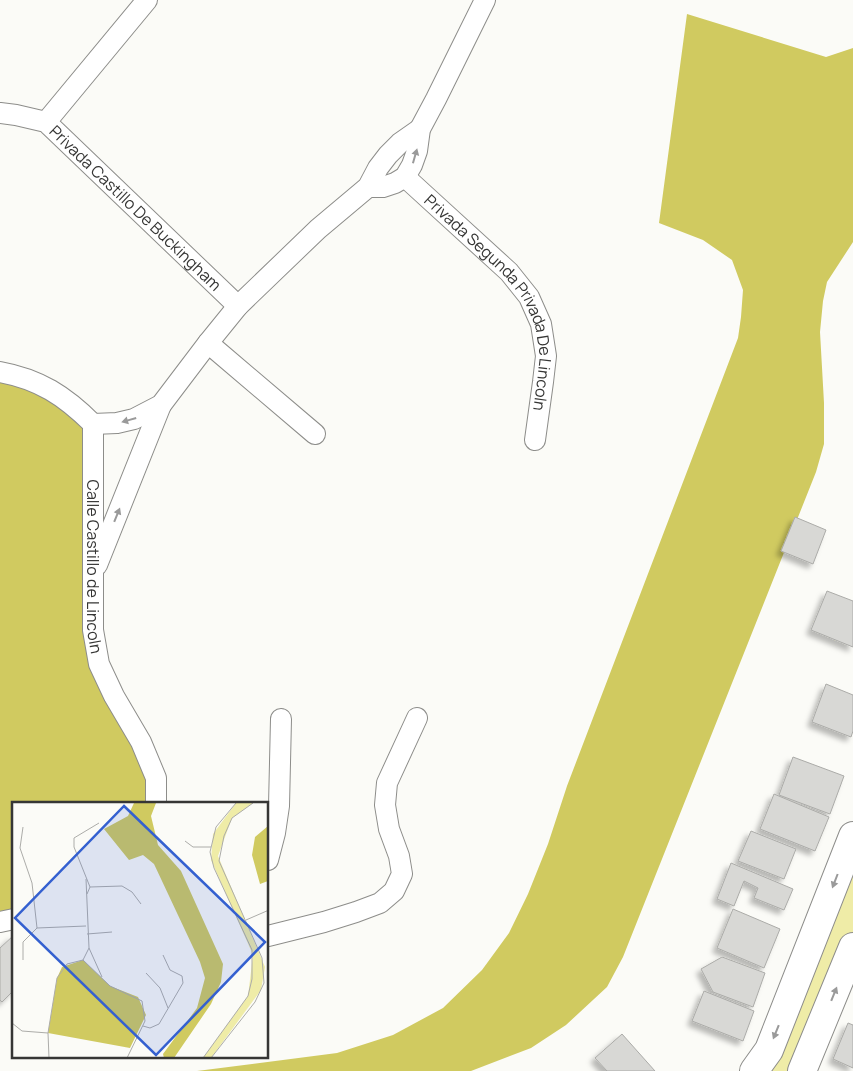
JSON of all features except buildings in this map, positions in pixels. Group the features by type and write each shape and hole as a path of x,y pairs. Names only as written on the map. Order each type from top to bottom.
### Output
{"street":[{"name":"Privada Castillo De Buckingham","path":"46,122 147,0"},
{"path":"368,187 383,187 405,178 415,158 420,129 485,0"},
{"name":"Privada Castillo De Buckingham","path":"0,113 46,122 238,306"},
{"path":"92,576 161,405 238,306 318,229 368,187 378,168 388,155 420,129"},
{"name":"Privada Segunda Privada De Lincoln","path":"405,178 509,272 529,297 541,324 546,356 534,440"},
{"path":"208,343 315,434"},
{"path":"0,372 18,375 48,388 75,406 93,424 117,423 134,419 161,405"},
{"name":"Calle Castillo de Lincoln","path":"93,424 93,630 99,664 114,696 141,742 156,778 156,802"},
{"path":"269,936 356,912 380,903 394,891 402,874 385,805 387,784 417,718"},
{"path":"269,856 275,834 279,806 281,719"},
{"path":"754,1071 769,1050 853,836"},
{"path":"802,1071 853,947"}],"shaded area":[{"path":"687,14 826,57 853,48 853,242 827,282 823,301 820,332 824,444 816,472 623,957 607,987 566,1025 531,1048 471,1071 197,1071 337,1053 393,1035 443,1008 482,970 509,933 528,894 548,844 567,786 738,338 743,290 732,260 703,240 659,223"},
{"path":"0,372 93,424 93,630 156,802 12,802 12,919 0,922"},
{"path":"853,836 853,947 802,1071 754,1071"}]}
